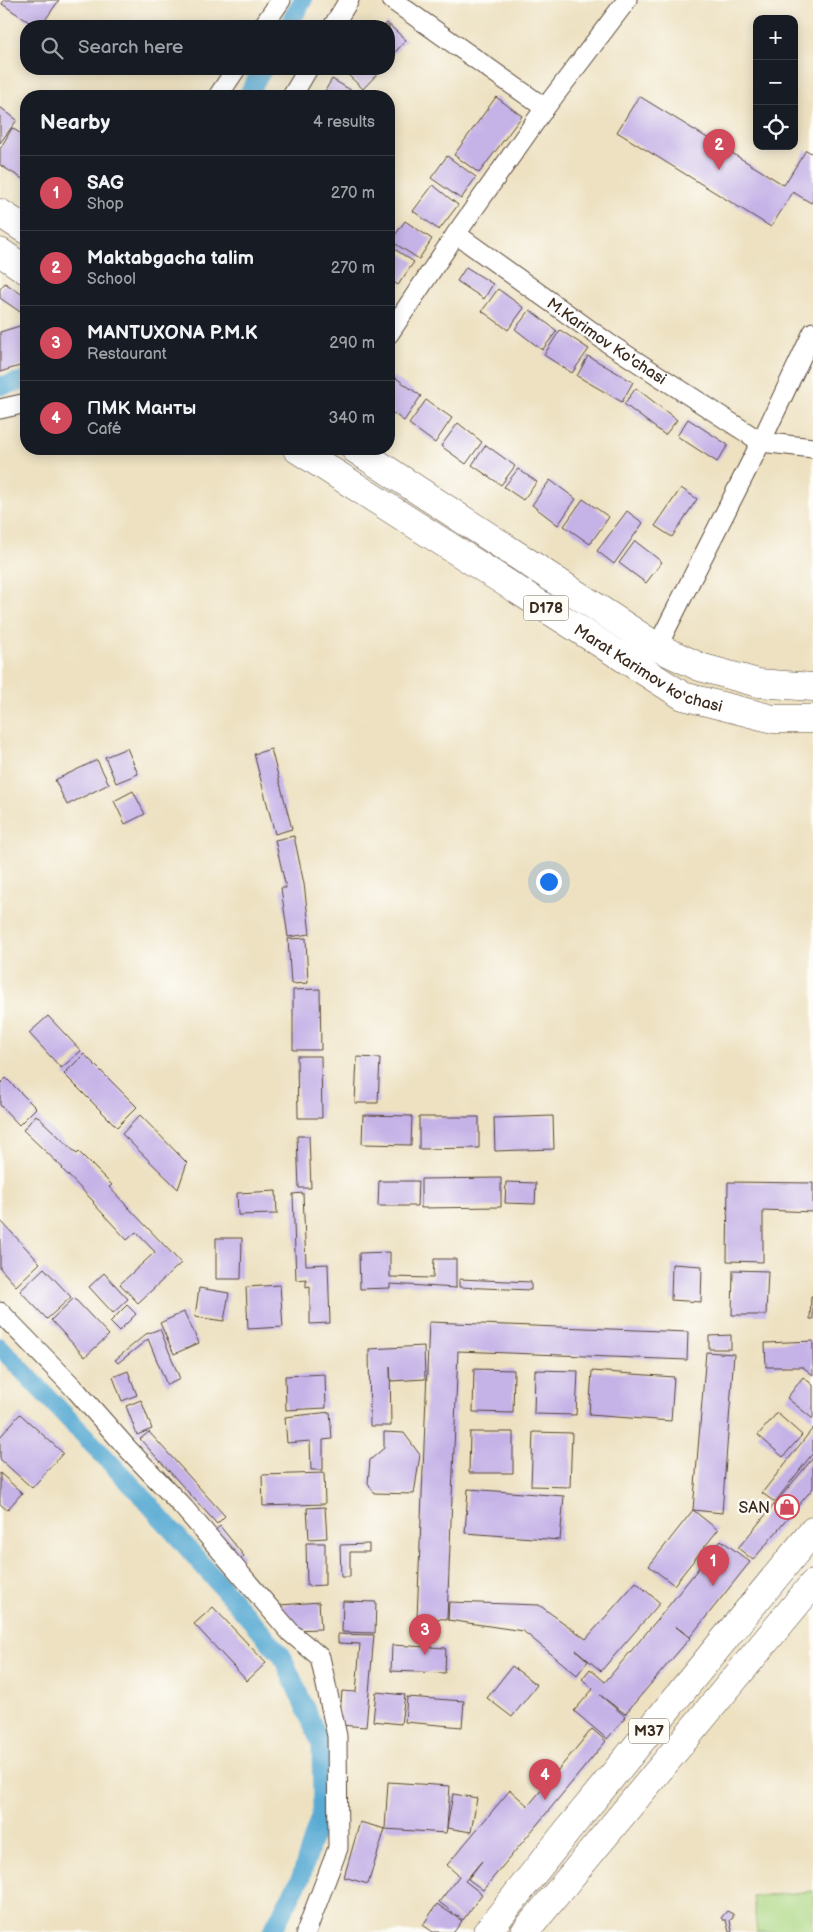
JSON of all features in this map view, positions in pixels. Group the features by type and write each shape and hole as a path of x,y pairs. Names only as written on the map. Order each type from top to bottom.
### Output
{"main road":[{"path":"0,213 20,226"},
{"path":"0,252 20,266"},
{"name":"Marat Karimov ko'chasi","path":"306,455 683,696 773,719 813,719"},
{"name":"Marat Karimov ko'chasi","path":"364,455 657,647 700,667 758,682 813,687"},
{"name":"M37","path":"487,1932 813,1531"},
{"name":"M37","path":"525,1932 813,1584"}],"street":[{"path":"267,20 280,0"},
{"path":"337,20 349,0"},
{"path":"392,0 545,108"},
{"path":"395,325 456,234 545,108 627,0"},
{"path":"222,90 232,75"},
{"path":"296,90 304,75"},
{"name":"M.Karimov Ko'chasi","path":"456,234 608,343 761,442 813,448"},
{"path":"657,647 761,442 813,332"},
{"path":"0,409 20,404"},
{"path":"0,1312 74,1388 128,1450 184,1508 291,1633 320,1657 337,1736 338,1848 306,1932"}],"green space":[{"path":"813,1891 813,1932 757,1932 753,1897"}],"building":[{"path":"4,0 59,0 45,20 26,20 2,4"},
{"path":"395,30 406,40 395,52"},
{"path":"348,75 376,75 363,89"},
{"path":"332,79 351,90 326,90"},
{"path":"639,96 784,185 806,150 813,154 813,200 811,203 793,192 771,227 617,132"},
{"path":"496,97 522,116 479,173 454,155"},
{"path":"0,107 17,120 0,143"},
{"path":"12,128 20,133 20,177 0,165 0,149"},
{"path":"447,156 476,177 461,199 431,178"},
{"path":"433,185 458,205 439,230 413,211"},
{"path":"405,221 432,239 419,259 395,244 395,235"},
{"path":"395,249 414,262 398,285 395,283"},
{"path":"466,267 493,284 484,299 457,281"},
{"path":"5,283 20,293 20,312 0,298 0,289"},
{"path":"498,289 524,308 508,330 482,311"},
{"path":"530,310 557,331 542,350 515,329"},
{"path":"20,326 20,366 0,372 0,332"},
{"path":"560,330 589,349 572,373 544,355"},
{"path":"588,356 633,382 622,402 577,376"},
{"path":"395,377 421,396 404,421 395,414"},
{"path":"636,388 677,420 665,435 624,404"},
{"path":"426,400 452,418 435,443 409,424"},
{"path":"688,419 728,445 717,462 677,436"},
{"path":"458,423 482,442 466,464 441,446"},
{"path":"486,445 515,466 501,485 472,465"},
{"path":"518,469 537,482 523,500 504,487"},
{"path":"550,480 576,499 558,525 532,505"},
{"path":"681,488 697,499 672,537 655,526"},
{"path":"583,499 609,517 590,544 564,526"},
{"path":"627,511 643,523 614,564 597,551"},
{"path":"635,541 662,562 646,583 619,563"},
{"path":"127,748 138,774 116,783 105,757"},
{"path":"271,749 292,829 275,834 254,754"},
{"path":"97,760 109,784 67,805 55,780"},
{"path":"133,791 145,814 125,824 114,801"},
{"path":"294,836 304,884 310,934 288,937 281,888 286,888 275,840"},
{"path":"306,938 308,983 291,984 288,939"},
{"path":"320,989 321,1050 293,1050 293,990"},
{"path":"48,1016 81,1051 61,1068 29,1033"},
{"path":"84,1054 137,1107 117,1127 64,1074"},
{"path":"297,1056 321,1056 322,1118 298,1118"},
{"path":"357,1057 380,1058 378,1103 355,1103"},
{"path":"6,1078 36,1108 19,1125 0,1105 0,1084"},
{"path":"36,1115 77,1154 79,1152 112,1185 109,1187 181,1263 138,1303 120,1284 155,1252 136,1232 127,1240 63,1168 23,1130"},
{"path":"140,1115 187,1163 178,1189 122,1134"},
{"path":"363,1115 412,1116 411,1145 362,1144"},
{"path":"553,1116 554,1149 495,1151 494,1118"},
{"path":"419,1117 479,1117 479,1148 419,1149"},
{"path":"297,1136 309,1136 311,1188 299,1188"},
{"path":"501,1178 501,1207 421,1208 421,1179"},
{"path":"379,1181 418,1181 417,1206 378,1206"},
{"path":"506,1182 536,1183 535,1204 505,1203"},
{"path":"728,1182 813,1183 813,1212 763,1210 763,1262 727,1261"},
{"path":"276,1191 277,1214 238,1215 237,1193"},
{"path":"303,1193 306,1265 328,1264 330,1323 310,1324 310,1286 306,1287 306,1279 296,1280 293,1194"},
{"path":"0,1220 40,1263 16,1286 0,1268"},
{"path":"216,1238 242,1238 241,1279 216,1279"},
{"path":"390,1252 390,1277 433,1278 434,1259 456,1259 456,1288 390,1284 390,1288 360,1289 359,1253"},
{"path":"672,1264 702,1266 701,1302 671,1300"},
{"path":"44,1268 71,1297 47,1319 20,1291"},
{"path":"733,1270 768,1271 766,1315 732,1315"},
{"path":"104,1273 128,1299 113,1313 89,1287"},
{"path":"459,1279 531,1282 531,1290 459,1287"},
{"path":"280,1285 283,1327 248,1329 246,1287"},
{"path":"199,1288 229,1293 224,1321 195,1317"},
{"path":"811,1296 813,1296 813,1319 810,1319"},
{"path":"74,1298 109,1335 85,1357 51,1320"},
{"path":"127,1305 136,1314 119,1331 110,1322"},
{"path":"184,1312 199,1343 174,1354 160,1323"},
{"path":"429,1322 688,1332 687,1360 458,1351 447,1619 417,1618"},
{"path":"160,1329 180,1379 167,1385 148,1339 118,1363 115,1360 146,1334"},
{"path":"731,1335 731,1349 709,1349 709,1336"},
{"path":"813,1341 813,1375 803,1367 766,1367 765,1343"},
{"path":"424,1346 425,1379 391,1381 390,1366 391,1426 370,1426 369,1349"},
{"path":"706,1352 734,1354 722,1513 693,1510"},
{"path":"474,1369 514,1370 513,1413 473,1412"},
{"path":"535,1370 578,1371 576,1415 534,1414"},
{"path":"128,1371 137,1395 122,1401 113,1377"},
{"path":"592,1371 674,1377 671,1421 589,1415"},
{"path":"325,1374 326,1408 286,1410 285,1376"},
{"path":"803,1377 813,1385 813,1419 787,1398"},
{"path":"141,1400 152,1429 137,1435 126,1406"},
{"path":"330,1412 332,1439 323,1440 323,1470 311,1470 310,1441 287,1443 285,1417"},
{"path":"777,1413 802,1435 783,1457 758,1435"},
{"path":"20,1414 63,1453 32,1488 0,1459 0,1437"},
{"path":"813,1428 813,1453 775,1502 762,1493"},
{"path":"149,1432 225,1516 217,1524 140,1439"},
{"path":"384,1432 404,1433 420,1455 414,1494 374,1493 368,1483 370,1460 384,1448"},
{"path":"470,1432 513,1432 513,1473 469,1473"},
{"path":"533,1432 572,1433 570,1487 531,1486"},
{"path":"813,1458 813,1488 753,1560 738,1548"},
{"path":"0,1473 22,1493 7,1510 0,1504"},
{"path":"324,1473 325,1504 263,1506 262,1475"},
{"path":"468,1489 564,1496 560,1540 465,1533"},
{"path":"325,1507 327,1538 309,1539 307,1508"},
{"path":"693,1510 718,1530 674,1585 649,1566"},
{"path":"220,1526 244,1556 238,1561 213,1532"},
{"path":"721,1540 750,1562 690,1637 675,1626 690,1638 625,1714 600,1695 626,1717 607,1739 574,1711 593,1689 582,1679 590,1669 605,1682"},
{"path":"306,1543 325,1543 325,1585 307,1586"},
{"path":"369,1544 369,1552 350,1552 350,1577 341,1577 340,1545"},
{"path":"636,1582 660,1603 601,1671 576,1650 588,1661 577,1675 523,1631 448,1620 449,1602 539,1605 586,1639"},
{"path":"343,1601 376,1602 375,1633 342,1632"},
{"path":"319,1602 321,1629 292,1630 281,1605"},
{"path":"213,1607 266,1663 247,1681 194,1624"},
{"path":"338,1634 374,1635 366,1727 339,1725 342,1691 356,1692 360,1644 338,1643"},
{"path":"392,1645 446,1648 445,1673 391,1671"},
{"path":"512,1666 537,1685 512,1717 487,1698"},
{"path":"376,1692 405,1695 401,1724 373,1721"},
{"path":"407,1697 464,1701 462,1727 405,1722"},
{"path":"592,1729 606,1741 483,1890 468,1879 482,1861 465,1881 482,1894 463,1920 439,1902 459,1876 447,1865 510,1790 528,1806"},
{"path":"388,1782 450,1786 446,1833 385,1829"},
{"path":"453,1794 477,1798 471,1832 447,1828"},
{"path":"360,1822 385,1829 368,1884 344,1877"},
{"path":"437,1904 462,1921 454,1932 433,1932 423,1925"},
{"path":"727,1911 733,1914 733,1918 730,1920 732,1932 729,1932 726,1920 721,1918"}],"waterway":[{"path":"291,20 303,0"},
{"path":"251,90 259,75"},
{"path":"0,386 20,381"},
{"path":"0,1347 142,1496 282,1656 321,1744 322,1810 301,1877 272,1932"}],"place":[{"name":"Maktabgacha talim","path":"719,170"},
{"name":"SAN","path":"787,1507"},
{"name":"SAG","path":"713,1586"},
{"name":"MANTUXONA P.M.K","path":"425,1655"},
{"name":"ПМК Манты","path":"545,1800"}]}
